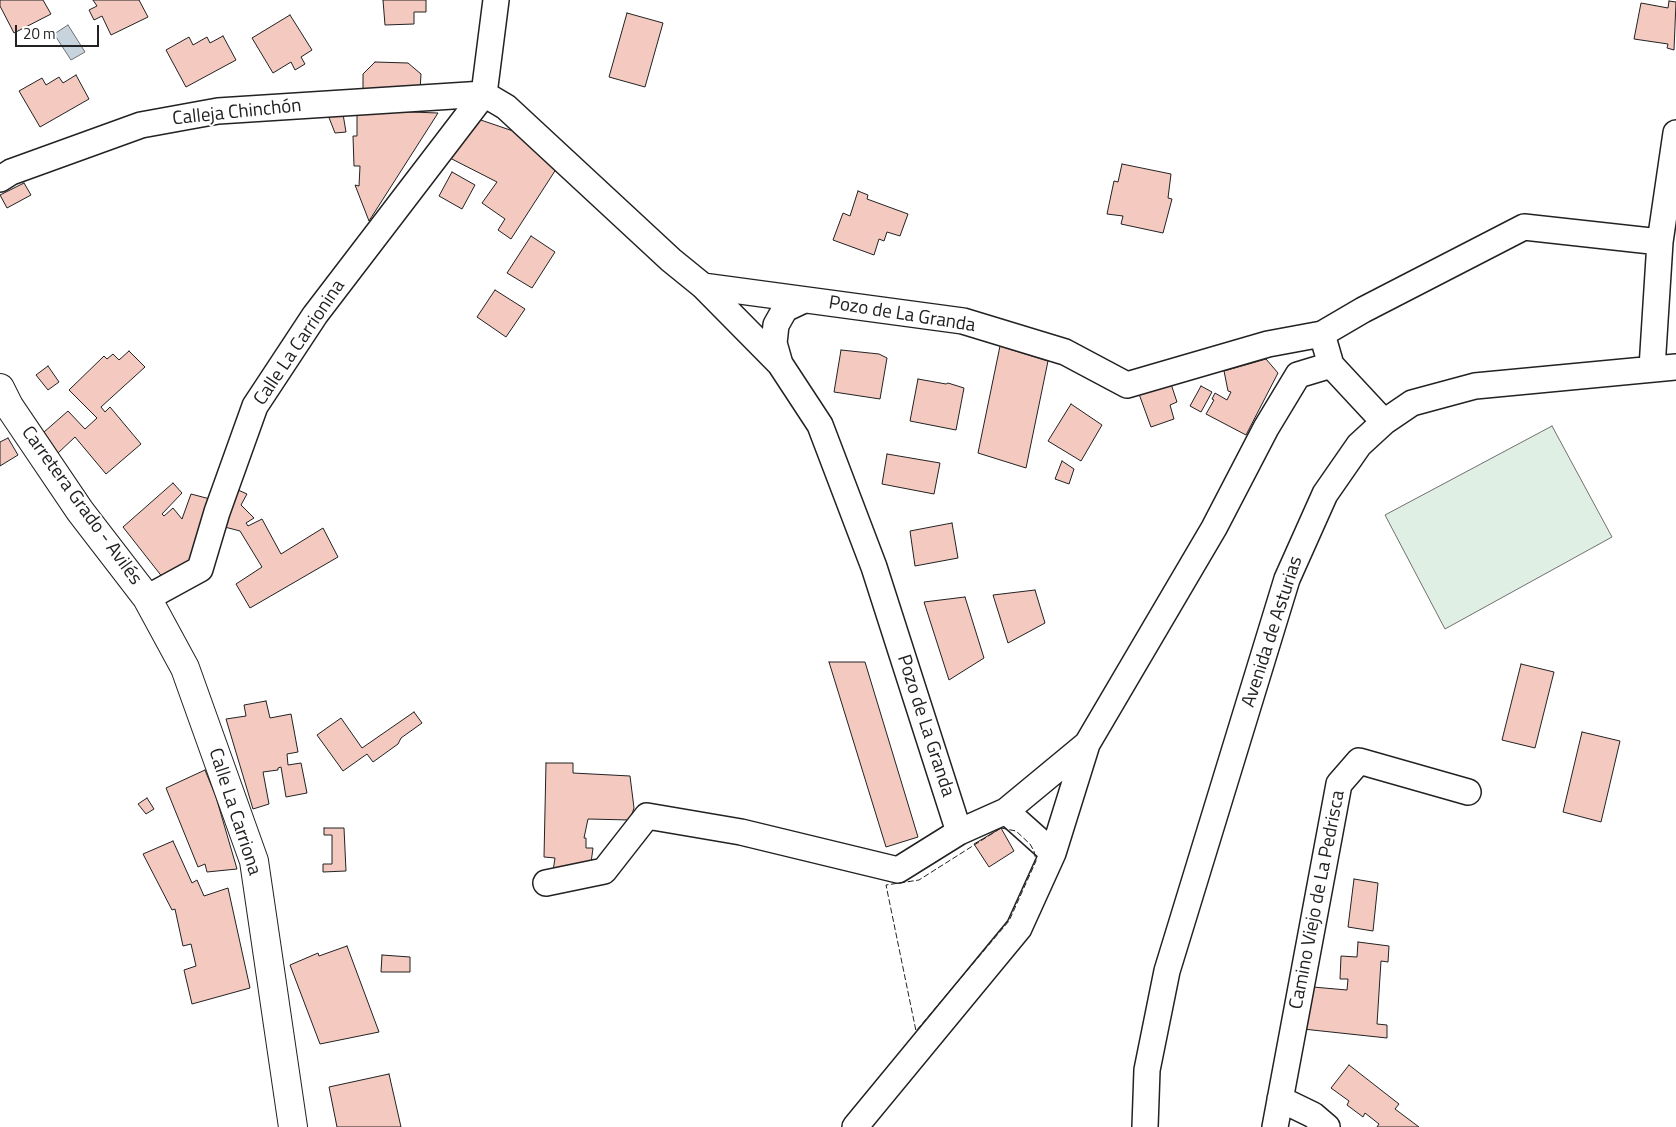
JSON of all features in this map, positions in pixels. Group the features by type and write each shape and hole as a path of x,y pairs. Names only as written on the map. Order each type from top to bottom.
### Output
{"main road":[{"name":"Carretera Grado - Avilés","path":"0,388 9,406 80,511 147,598"},
{"name":"Calle La Carriona","path":"147,598 185,668 254,861 292,1127"}],"street":[{"path":"484,94 496,0"},
{"name":"Calleja Chinchón","path":"0,179 11,172 141,125 218,111 484,94"},
{"name":"Pozo de La Granda","path":"484,94 506,107 670,260 703,286 780,364 820,425 874,567 959,832"},
{"name":"Calle La Carrionina","path":"147,598 200,569 217,512 255,406 315,315 484,94"},
{"path":"1652,368 1660,242 1676,133"},
{"name":"Pozo de La Granda","path":"703,286 963,321 1065,352 1127,385 1268,344 1322,334 1363,310 1524,228 1660,242"},
{"path":"780,364 774,343 776,325 785,308 804,300"},
{"path":"1322,334 1331,364 1384,422"},
{"path":"855,1127 1019,928 1053,852 1087,744 1214,528 1266,428 1298,375 1331,364"},
{"name":"Avenida de Asturias","path":"1145,1127 1147,1070 1166,971 1287,579 1325,494 1359,445 1384,422 1412,403 1475,386 1676,367"},
{"path":"546,883 604,871 647,816 742,832 898,870 959,832 1006,811 1087,744"},
{"name":"Camino Viejo de La Pedrisca","path":"1275,1127 1340,784 1359,761 1468,792"},
{"path":"1006,811 1053,852"},
{"path":"1280,1099 1313,1115 1327,1127"}],"green space":[{"path":"1552,426 1612,537 1445,629 1385,515"}],"shaded area":[{"path":"68,25 85,52 71,60 54,34"}],"building":[{"path":"0,0 43,0 51,14 14,33 0,6"},
{"path":"93,0 139,0 148,17 111,35 102,16 94,20 89,10 97,6"},
{"path":"383,0 426,0 426,12 414,12 414,24 385,25"},
{"path":"1669,1 1676,2 1674,50 1667,48 1668,44 1634,39 1641,3 1668,8"},
{"path":"627,13 663,23 645,87 609,77"},
{"path":"290,15 312,50 301,57 305,64 295,70 291,62 273,73 252,38"},
{"path":"223,36 236,60 186,87 166,50 189,37 193,45 207,37 210,43"},
{"path":"375,62 408,63 421,74 420,91 363,90 363,74"},
{"path":"76,75 89,99 40,127 19,91 42,78 46,85 59,77 63,83"},
{"path":"357,110 438,113 369,221 355,185 359,186 360,166 354,166 353,136 357,136"},
{"path":"343,114 346,132 335,133 328,115"},
{"path":"469,116 513,131 529,134 562,160 511,239 498,230 505,219 482,203 497,182 446,156"},
{"path":"1122,164 1171,174 1168,198 1172,199 1163,233 1121,224 1123,216 1107,214 1114,181 1118,182"},
{"path":"452,172 475,185 462,209 439,196"},
{"path":"24,183 31,195 7,208 0,195"},
{"path":"858,191 868,195 867,199 908,214 900,236 887,232 884,241 879,239 874,255 833,240 843,213 850,216"},
{"path":"531,236 555,252 532,288 507,273"},
{"path":"495,290 525,309 506,337 477,317"},
{"path":"1000,346 1048,361 1026,468 978,453"},
{"path":"841,350 879,354 887,358 880,399 834,392"},
{"path":"129,351 145,367 101,407 105,412 110,407 141,444 106,474 75,437 58,453 44,432 68,411 85,429 97,418 69,390 104,356 107,359 113,354 119,360"},
{"path":"1266,359 1278,373 1246,435 1206,414 1214,400 1212,399 1215,393 1227,400 1231,392 1228,391 1224,371"},
{"path":"48,366 59,382 48,390 36,375"},
{"path":"918,379 948,383 964,388 956,430 910,421"},
{"path":"1171,384 1177,402 1170,405 1174,419 1151,427 1139,394"},
{"path":"1201,386 1212,392 1201,412 1190,406"},
{"path":"1071,404 1102,425 1081,461 1048,441"},
{"path":"8,438 18,455 0,466 0,442"},
{"path":"887,454 940,463 934,494 882,484"},
{"path":"1062,461 1074,469 1069,484 1055,479"},
{"path":"173,483 182,493 162,514 164,516 173,508 182,519 191,494 210,499 196,558 167,583 123,527"},
{"path":"227,485 247,494 241,505 254,518 246,523 248,526 262,519 281,554 323,528 338,557 250,608 236,584 262,567 240,531 217,525"},
{"path":"952,523 958,558 915,566 910,531"},
{"path":"1035,590 1045,623 1008,643 993,595"},
{"path":"965,597 984,658 949,680 924,602"},
{"path":"829,662 865,662 918,837 886,847"},
{"path":"1521,664 1554,672 1535,748 1502,740"},
{"path":"266,701 270,718 291,714 298,752 287,754 288,765 301,763 307,793 286,797 281,767 278,770 263,772 269,804 253,809 226,719 246,716 244,705"},
{"path":"414,712 422,723 401,738 398,744 373,762 367,754 343,771 317,735 341,718 362,748"},
{"path":"1582,732 1620,741 1601,822 1563,812"},
{"path":"546,763 573,763 573,773 630,776 634,808 630,820 588,819 584,838 586,838 586,848 593,848 591,863 553,871 555,858 544,857"},
{"path":"205,770 216,797 237,869 207,872 205,864 198,867 166,788"},
{"path":"147,798 154,809 146,814 138,804"},
{"path":"324,828 344,828 346,871 323,872 323,864 332,864 332,835 324,835"},
{"path":"1001,828 1014,851 989,867 974,844"},
{"path":"173,841 192,883 197,880 204,896 228,888 250,988 192,1004 184,970 196,966 191,944 183,946 175,909 172,910 143,854"},
{"path":"1354,879 1378,883 1373,931 1348,927"},
{"path":"1358,942 1389,946 1388,962 1381,961 1377,1024 1387,1025 1387,1038 1303,1029 1313,987 1347,990 1348,979 1340,979 1341,956 1357,957"},
{"path":"347,946 379,1032 320,1044 290,965 318,953 319,956"},
{"path":"382,955 410,957 410,972 381,972"},
{"path":"1349,1065 1399,1104 1395,1109 1419,1127 1377,1127 1379,1124 1365,1113 1363,1117 1347,1105 1349,1101 1331,1088"},
{"path":"389,1074 401,1127 337,1127 329,1087"}],"fence":[{"path":"1001,828 1016,831 1030,844 1036,861 1009,921 916,1031 886,885 919,880 1001,828"}]}
